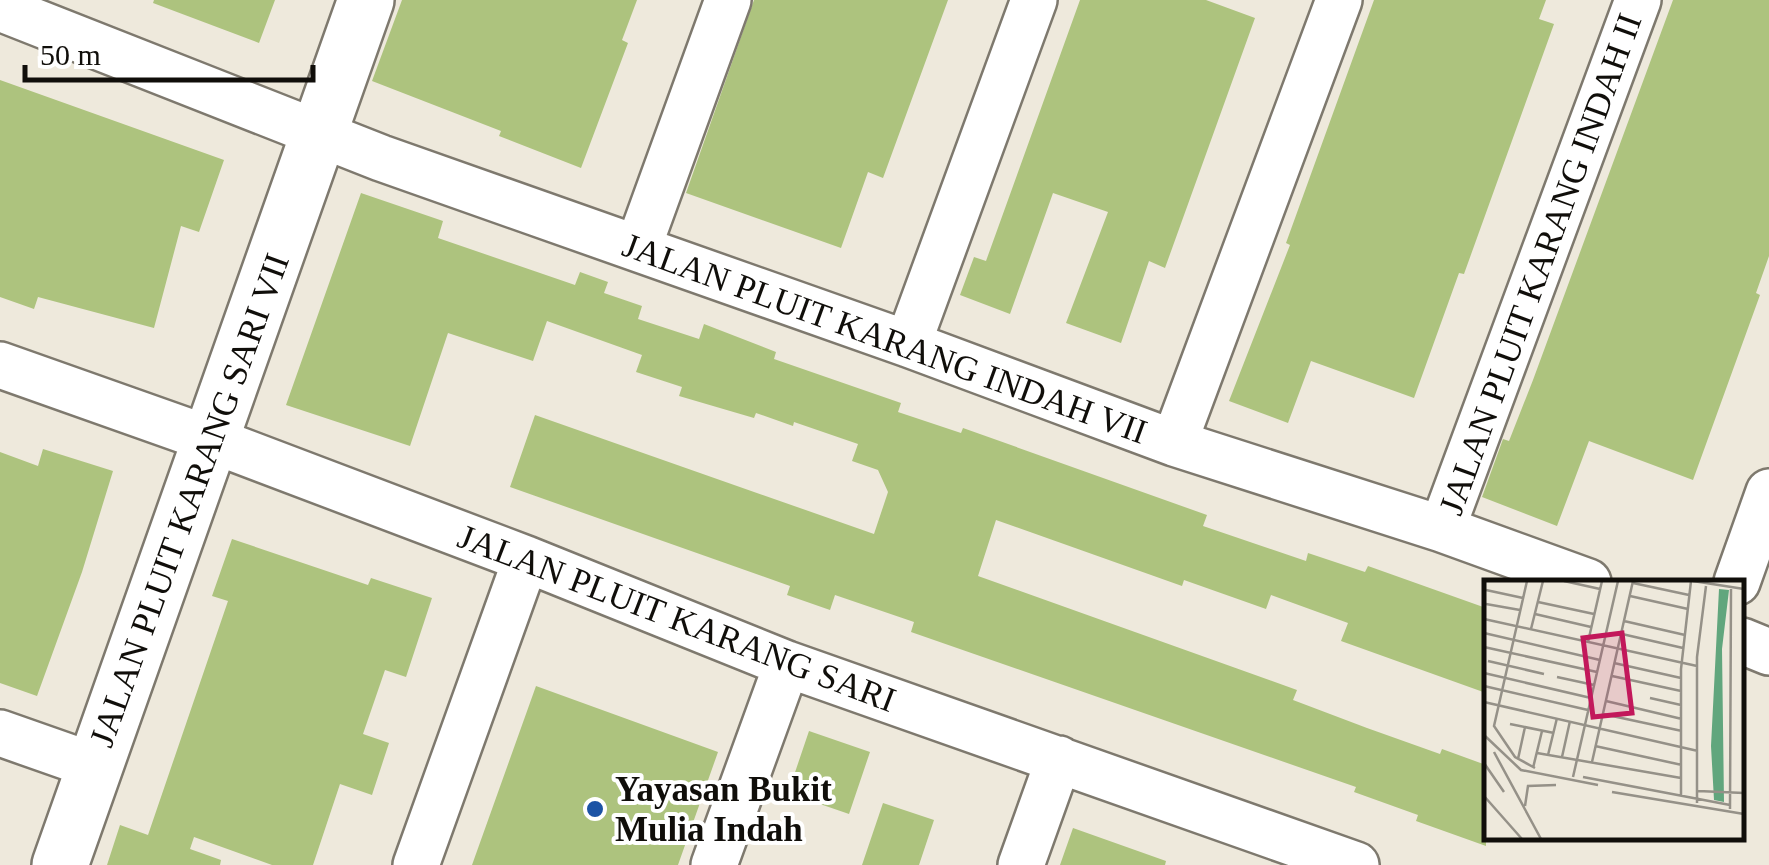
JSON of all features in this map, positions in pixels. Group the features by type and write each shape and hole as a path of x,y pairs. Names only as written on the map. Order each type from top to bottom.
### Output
{"street":[{"path":"318,135 366,0"},
{"path":"638,248 728,0"},
{"path":"908,344 1034,0"},
{"path":"1174,443 1338,0"},
{"name":"JALAN PLUIT KARANG INDAH II","path":"1442,529 1638,0"},
{"name":"JALAN PLUIT KARANG INDAH VII","path":"12,7 318,135 908,344 1174,443 1442,529 1582,580"},
{"name":"JALAN PLUIT KARANG SARI VII","path":"60,865 318,135"},
{"name":"JALAN PLUIT KARANG SARI","path":"0,366 212,440 526,559 786,664 1344,863"},
{"path":"1738,580 1769,492"},
{"path":"416,865 526,559"},
{"path":"1744,641 1769,652"},
{"path":"714,865 786,664"},
{"path":"0,733 94,766"},
{"path":"1021,865 1059,759"}],"building":[{"path":"275,0 259,43 153,3"},
{"path":"402,0 637,0 622,40 628,43 581,168 499,136 501,131 372,81"},
{"path":"754,0 948,0 883,178 868,172 841,248 686,193"},
{"path":"1080,0 1206,0 1255,18 1165,268 1149,261 1121,343 1066,323 1108,212 1053,193 1010,314 960,295 974,257 986,261"},
{"path":"1374,0 1546,0 1539,19 1554,24 1464,274 1459,273 1414,398 1311,361 1288,423 1229,401 1290,245 1286,243"},
{"path":"1673,0 1769,0 1769,256 1756,293 1760,295 1693,480 1589,441 1557,526 1482,497 1503,439 1509,441 1533,380"},
{"path":"0,80 224,160 199,232 181,226 154,328 38,297 34,309 0,297"},
{"path":"361,193 443,221 438,238 575,285 580,272 608,282 604,293 642,306 638,319 699,339 704,324 776,352 774,359 901,403 898,412 961,433 963,428 1207,515 1203,526 1306,561 1308,553 1365,572 1368,566 1484,607 1484,692 1341,641 1348,623 1271,595 1266,609 1184,580 1182,586 996,520 978,576 1297,690 1293,700 1367,728 1440,754 1442,749 1484,764 1486,846 1416,821 1418,815 1354,792 1356,787 911,632 914,622 835,595 830,610 787,595 790,586 510,487 535,415 874,534 888,492 878,470 852,461 858,444 794,422 793,426 756,413 754,418 679,396 682,387 636,372 642,355 547,321 533,361 448,333 410,446 286,405"},
{"path":"43,449 113,471 37,696 0,683 0,452 38,466"},
{"path":"232,539 368,585 371,578 432,598 406,677 385,670 363,734 389,743 372,795 340,784 313,865 272,865 194,837 190,849 221,860 220,865 107,865 120,825 148,835 228,601 212,596"},
{"name":"Yayasan Bukit Mulia Indah","path":"536,686 718,752 678,865 472,865"},
{"path":"809,731 870,752 849,814 788,793"},
{"path":"883,803 934,820 919,865 862,865"},
{"path":"1073,828 1166,861 1165,865 1060,865"}],"place":[{"name":"Yayasan Bukit Mulia Indah","path":"595,809"}]}
